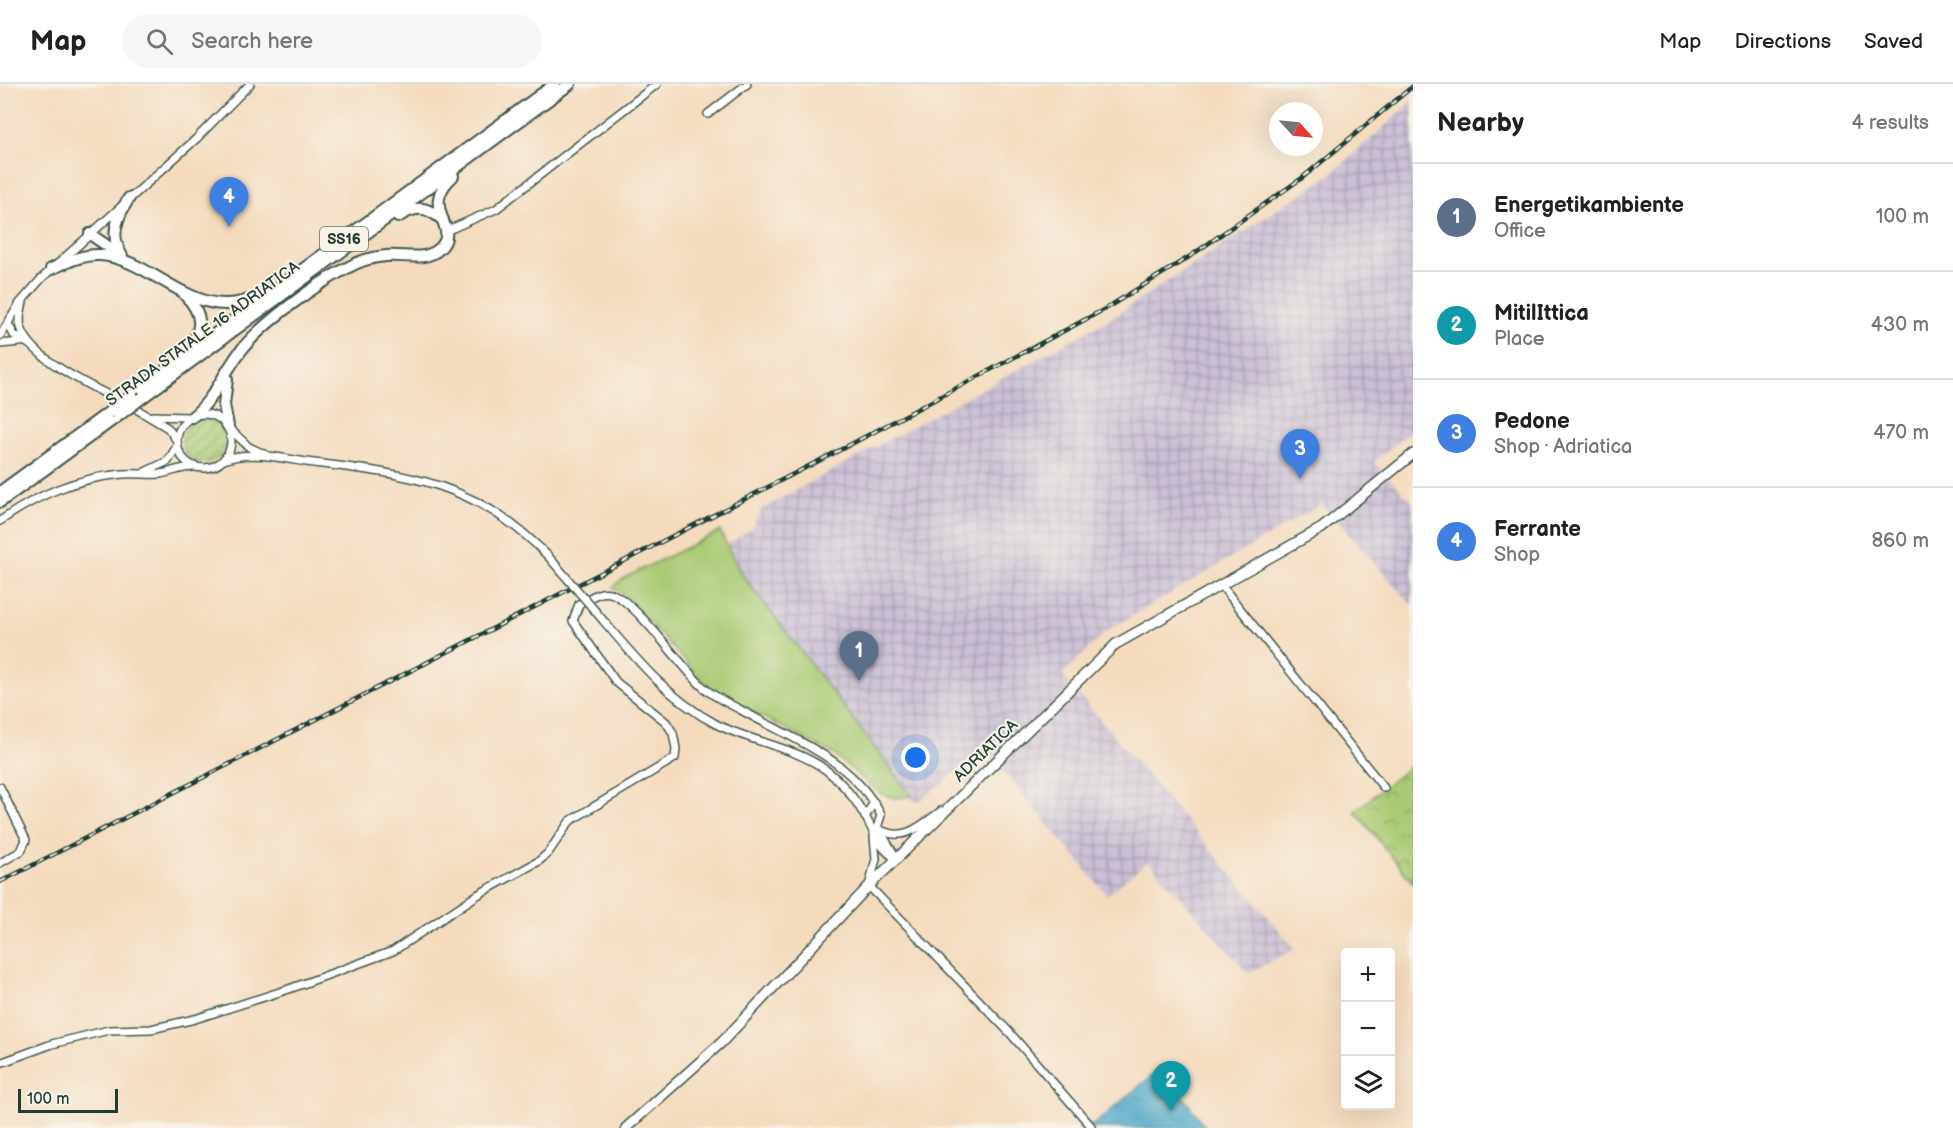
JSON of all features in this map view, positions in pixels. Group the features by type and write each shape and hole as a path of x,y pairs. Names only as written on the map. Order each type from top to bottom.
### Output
{"highway":[{"name":"STRADA STATALE 16 ADRIATICA","path":"138,396 154,379 555,84"},
{"name":"STRADA STATALE 16 ADRIATICA","path":"0,502 138,396 570,84"},
{"name":"SS16","path":"192,417 212,398 229,369 257,333 341,271 376,257 430,255 442,246 445,226 438,202 442,187 496,138"},
{"path":"126,260 116,244 115,228 129,198"},
{"name":"SS16","path":"334,256 415,208 426,208 445,226"},
{"name":"SS16","path":"90,234 126,260 183,292 216,303 240,303 255,297 312,262"},
{"name":"SS16","path":"90,234 108,256"},
{"name":"SS16","path":"51,269 81,257 108,256 126,260"},
{"name":"SS16","path":"154,379 190,346 198,334 198,311 183,292"},
{"name":"SS16","path":"228,426 224,400 229,369"},
{"name":"STRADA STATALE 16 ADRIATICA","path":"0,492 113,415"}],"main road":[{"name":"ADRIATICA","path":"626,1128 722,1042 868,886 1116,644 1323,528 1413,454"}],"street":[{"path":"0,336 24,297 51,269 179,154 250,84"},
{"path":"445,226 495,209 657,84"},
{"path":"708,114 747,84"},
{"path":"24,297 20,320 22,331 33,346 70,374 116,399"},
{"path":"8,324 22,331"},
{"path":"8,324 11,332 24,343"},
{"path":"0,344 24,343 33,346"},
{"path":"138,410 168,429 184,459 196,467"},
{"path":"150,416 192,417 210,414 220,418 253,449 274,458"},
{"path":"143,473 167,462 177,443 181,427 192,417"},
{"path":"224,460 232,443 228,426"},
{"path":"0,521 39,496 72,482 103,476 160,474 180,468 211,467 239,456 274,458 395,473 445,487 506,519 548,556 651,676 674,696 717,724 824,769 848,792 875,831 893,848 897,859"},
{"path":"1221,585 1384,788"},
{"path":"0,1063 52,1044 109,1030 151,1029 195,1019 289,989 393,951 479,894 539,861 548,853 570,821 675,758 673,734 666,722 615,682 573,621 579,604 602,592 616,596 648,625 702,687 757,719 827,755 841,765 874,802 881,815 875,831 876,859 868,886 1010,1033 1091,1126"},
{"path":"0,788 26,840 21,851 0,863"},
{"path":"875,831 894,835 910,832 961,796"},
{"path":"866,817 874,802"}],"shaded area":[{"path":"1413,101 1413,429 1374,462 1413,503 1413,606 1322,504 1107,631 1062,675 1295,949 1248,973 1148,861 1107,895 983,747 946,781 916,803 740,572 728,544 751,529 762,509 1110,319 1330,175"}],"green space":[{"path":"204,419 219,426 226,441 219,456 204,463 189,456 182,441 189,426"},
{"path":"720,531 740,572 912,796 895,798 881,794 831,752 724,697 705,683 625,596 613,587 624,578"},
{"path":"1413,764 1413,883 1355,811"}],"water":[{"path":"1162,1067 1206,1128 1080,1128 1085,1124 1093,1125"}],"railway":[{"path":"0,882 840,450 1105,309 1189,257 1302,178 1413,86"}],"place":[{"name":"Ferrante","path":"229,227"},
{"name":"Pedone","path":"1300,479"},
{"name":"Energetikambiente","path":"859,681"},
{"name":"MitilIttica","path":"1171,1111"}]}
